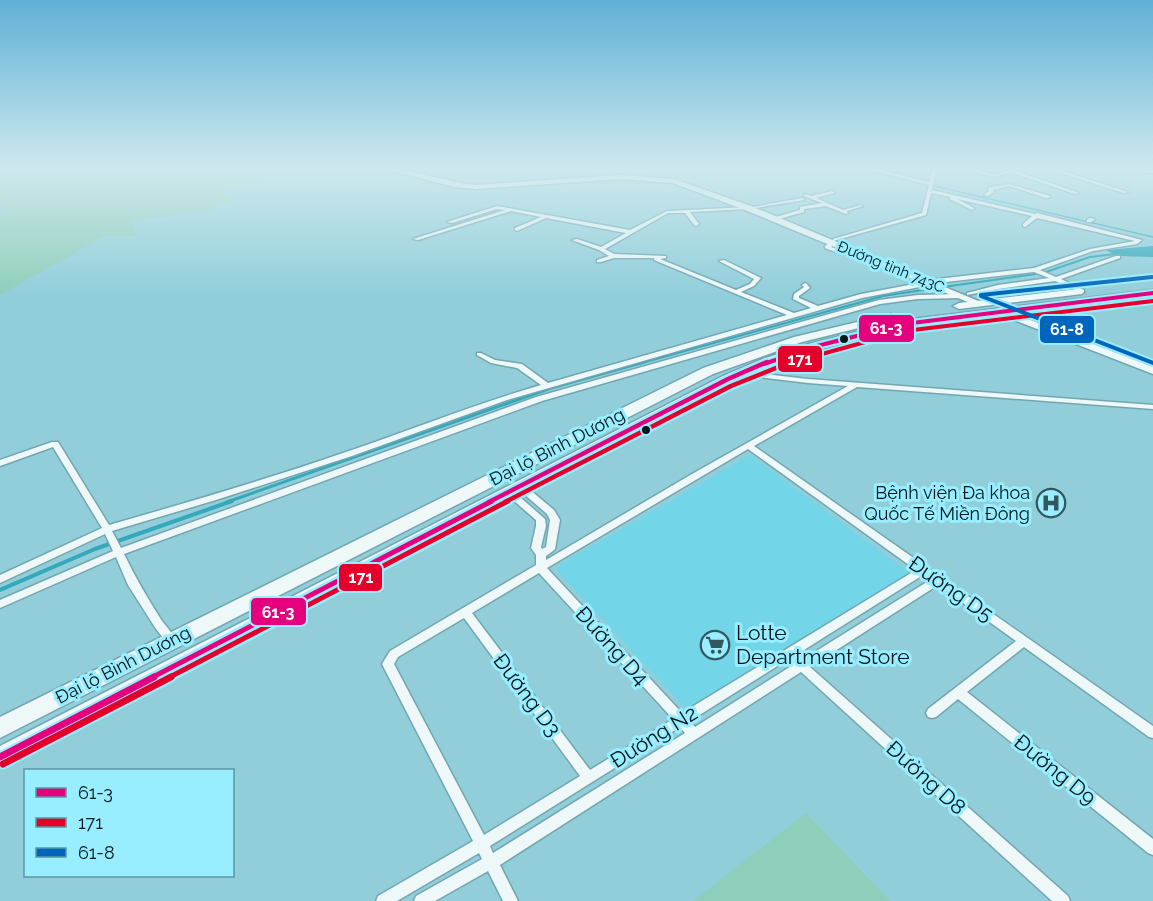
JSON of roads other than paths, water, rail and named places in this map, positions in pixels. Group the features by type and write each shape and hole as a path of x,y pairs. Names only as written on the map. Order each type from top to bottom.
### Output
{"highway":[{"name":"Đại lộ Bình Dương","path":"0,757 741,373 813,347 879,330 1082,291 1153,284"},
{"name":"Đại lộ Bình Dương","path":"1003,307 1153,293"},
{"name":"Đại lộ Bình Dương","path":"0,728 708,371 809,335 971,300"},
{"path":"971,300 1003,307"},
{"path":"171,640 190,657"}],"main road":[{"name":"Đường tỉnh 743C","path":"757,210 934,282 971,300"},
{"name":"Đường tỉnh 743C","path":"758,210 833,242"},
{"path":"1003,307 1153,368"}],"street":[{"path":"450,222 487,210"},
{"path":"510,210 631,232"},
{"path":"416,239 510,210"},
{"path":"601,249 662,214 707,210"},
{"path":"779,217 802,210"},
{"path":"843,254 826,247 833,242 924,214 925,210"},
{"path":"0,579 108,532 337,458 504,398 861,296 934,282 1035,270 1102,248 1139,240 1087,223 1016,210"},
{"path":"686,211 696,224"},
{"path":"1024,225 1037,215"},
{"path":"517,229 544,217"},
{"path":"575,240 613,256"},
{"path":"0,604 119,552 539,399 879,302 918,297 971,300 998,287 1056,279 1119,257 1102,248"},
{"path":"599,261 613,256 664,257"},
{"path":"652,258 793,315"},
{"path":"722,261 758,278 752,285 736,292"},
{"path":"1035,270 1082,291"},
{"path":"805,285 807,288 796,295 796,299 816,309"},
{"path":"479,354 493,362 519,366 547,386"},
{"path":"741,373 855,385 1153,407"},
{"path":"511,901 483,843 388,664 394,654 855,385"},
{"path":"0,462 55,444 108,532 132,582 171,640"},
{"name":"Đường D5","path":"748,446 1153,733"},
{"path":"514,489 540,519 541,526 536,548 542,554 541,568"},
{"path":"514,489 550,512 555,519 550,549 542,554"},
{"name":"Đường D4","path":"541,568 694,734"},
{"name":"Đường N2","path":"383,901 483,843 924,570"},
{"name":"Đường N2","path":"421,901 491,862 938,580"},
{"name":"Đường D3","path":"465,612 589,778"},
{"path":"932,713 1024,641"},
{"name":"Đường D8","path":"788,654 1063,901"},
{"name":"Đường D9","path":"958,692 1153,848"}],"waterway":[{"path":"1037,210 1153,237"},
{"path":"943,287 1043,273 1090,257 1115,254 1107,255"},
{"path":"638,364 883,296 936,288"},
{"path":"227,502 551,388 644,362"},
{"path":"0,590 95,549 232,501"}],"place":[{"name":"Bệnh viện Đa khoa Quốc Tế Miền Đông","path":"1051,503"},
{"name":"Lotte Department Store","path":"715,645"}]}
